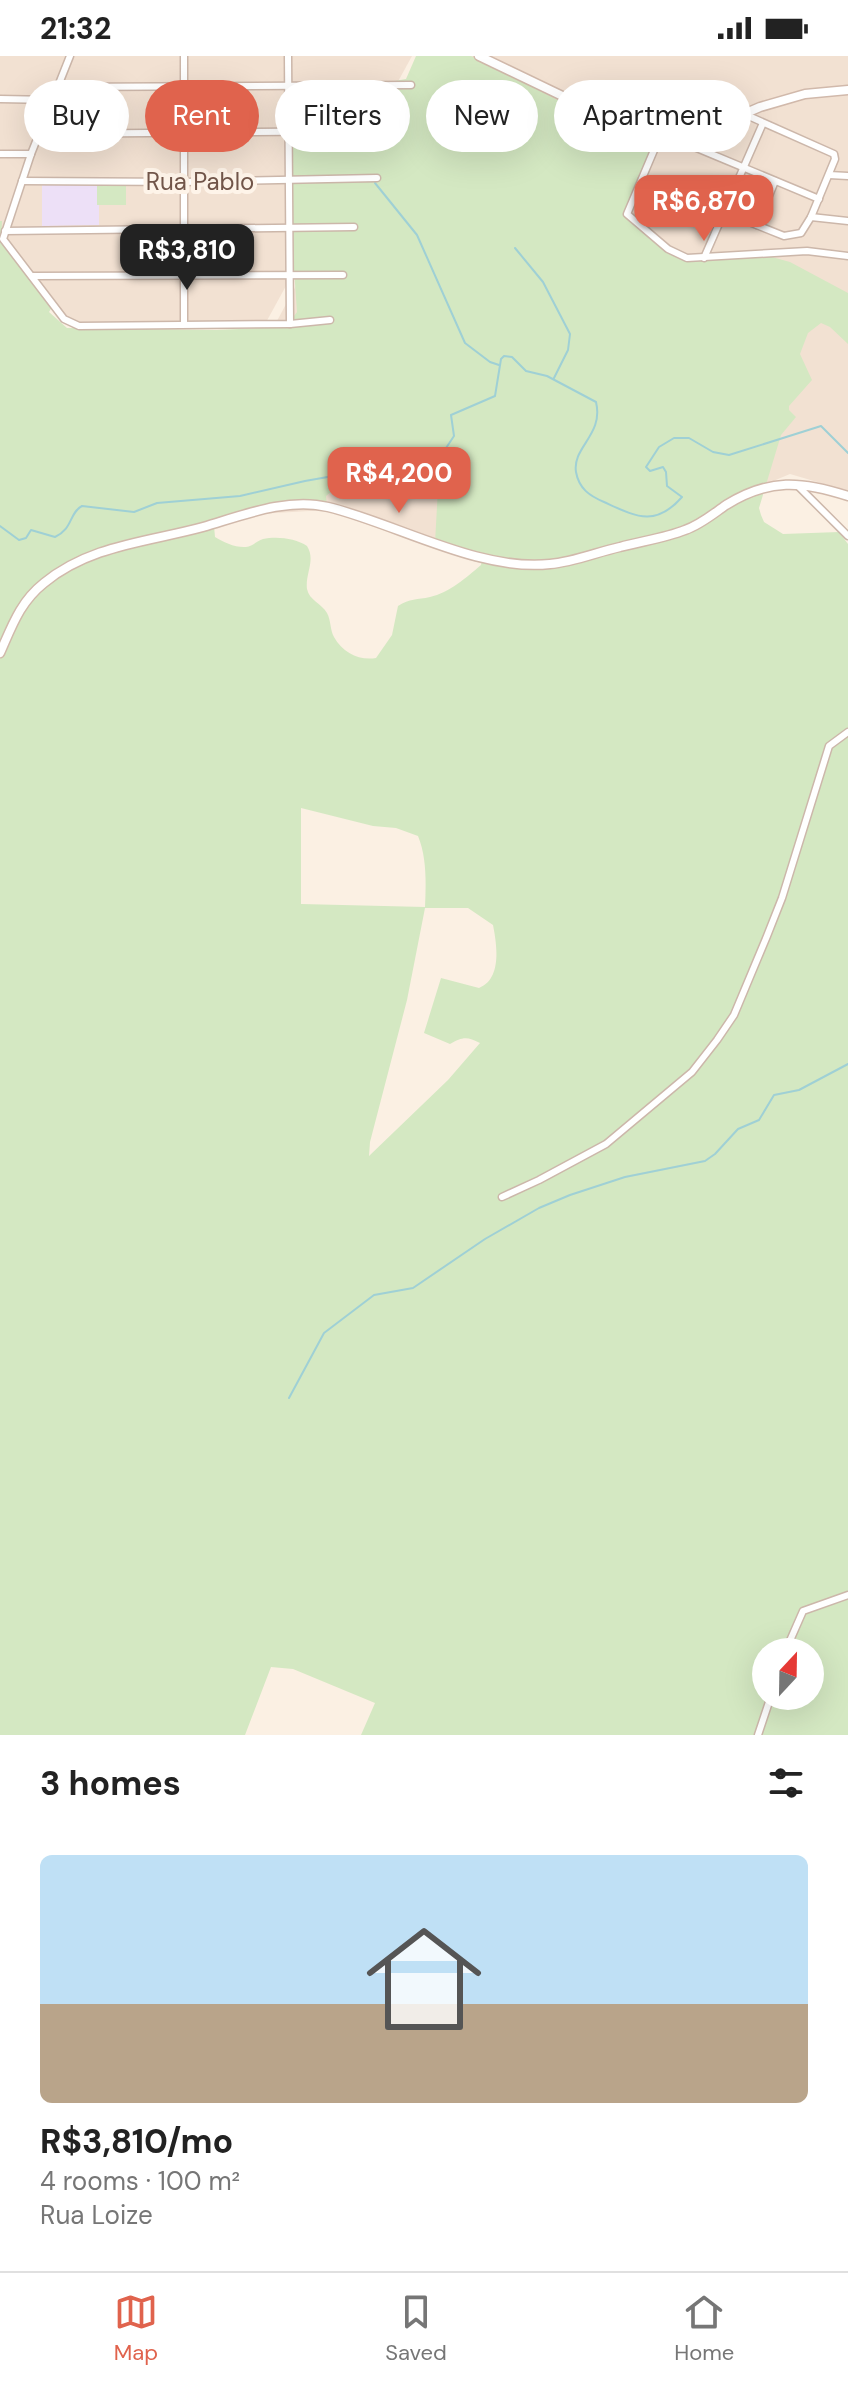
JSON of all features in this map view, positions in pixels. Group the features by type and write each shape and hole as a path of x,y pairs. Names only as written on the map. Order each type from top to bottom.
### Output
{"street":[{"path":"60,80 70,56"},
{"path":"184,56 185,80"},
{"path":"288,56 289,80"},
{"path":"483,57 554,92"},
{"path":"751,112 805,94 848,90"},
{"path":"0,99 24,99"},
{"path":"642,179 784,236 801,233 811,217 835,159 831,152 751,117"},
{"path":"704,258 763,123"},
{"path":"184,324 185,152"},
{"path":"289,152 290,324"},
{"path":"656,152 628,217 668,249 687,258 807,251 848,256"},
{"path":"703,152 819,199"},
{"path":"0,154 31,154 4,242 71,324 290,324 330,320"},
{"path":"829,175 848,176"},
{"name":"Rua Pablo","path":"22,181 377,178"},
{"path":"757,225 775,181"},
{"path":"0,216 11,216"},
{"path":"811,217 848,221"},
{"path":"5,231 354,227"},
{"path":"32,276 343,275"},
{"path":"0,653 19,609 42,584 67,567 127,543 263,510 298,505 328,507 445,546 514,564 536,565 571,561 686,530 743,496 769,487 796,483 818,486 848,496"},
{"path":"796,483 848,536"},
{"path":"502,1197 606,1144 692,1072 717,1040 734,1015 772,924 829,746 848,732"},
{"path":"791,1638 803,1611 848,1595"},
{"path":"758,1735 766,1710"}],"shaded area":[{"path":"0,56 412,56 399,80 275,80 275,152 359,152 264,326 73,328 0,236"},
{"path":"420,56 848,56 848,491 790,474 726,501 513,573 326,510 170,519 368,152 410,152 410,80 407,80"},
{"path":"42,185 126,185 126,205 99,205 99,225 42,226"}],"green space":[{"path":"416,56 471,56 518,80 426,80 426,152 538,152 538,90 554,98 554,152 651,152 624,215 660,247 698,261 772,257 790,262 848,293 848,344 821,323 808,333 800,354 812,380 789,406 796,417 781,435 759,508 764,522 783,534 839,532 848,544 848,1735 361,1735 375,1703 293,1669 271,1667 245,1735 0,1735 0,221 1,243 17,254 52,307 49,312 67,328 216,330 286,327 297,312 292,241 291,152 410,152 410,80 400,80 406,79","holes":["434,468 439,470 435,543 482,560 481,565 444,592 398,606 392,635 376,658 352,655 334,637 327,613 307,589 311,557 307,546 292,539 274,538 242,547 215,537 214,526 261,509 327,506 326,496 331,492","301,808 373,826 396,828 418,836 426,880 425,907 301,904","425,908 468,908 493,925 496,961 491,977 479,988 441,978 424,1033 450,1044 465,1038 480,1043 448,1080 369,1156 407,1000"]},
{"path":"97,185 126,185 126,205 97,205"}],"waterway":[{"path":"375,183 417,235 465,343 499,365"},
{"path":"515,248 543,282 570,334 568,350 554,378"},
{"path":"0,526 19,540 26,538 31,530 55,537 65,530 82,506 134,512 157,503 240,496 435,458 442,454 454,436 451,415 495,396 504,356 512,357 526,371 547,376 596,402 596,423 576,463 577,478 594,497 635,515 663,513 682,497 667,486 663,467 650,471 646,467 659,447 674,438 689,438 713,452 729,455 821,426 848,453"},
{"path":"289,1398 324,1333 374,1295 413,1288 485,1239 539,1208 570,1195 625,1177 705,1161 738,1129 759,1120 774,1095 799,1090 848,1064"}]}
